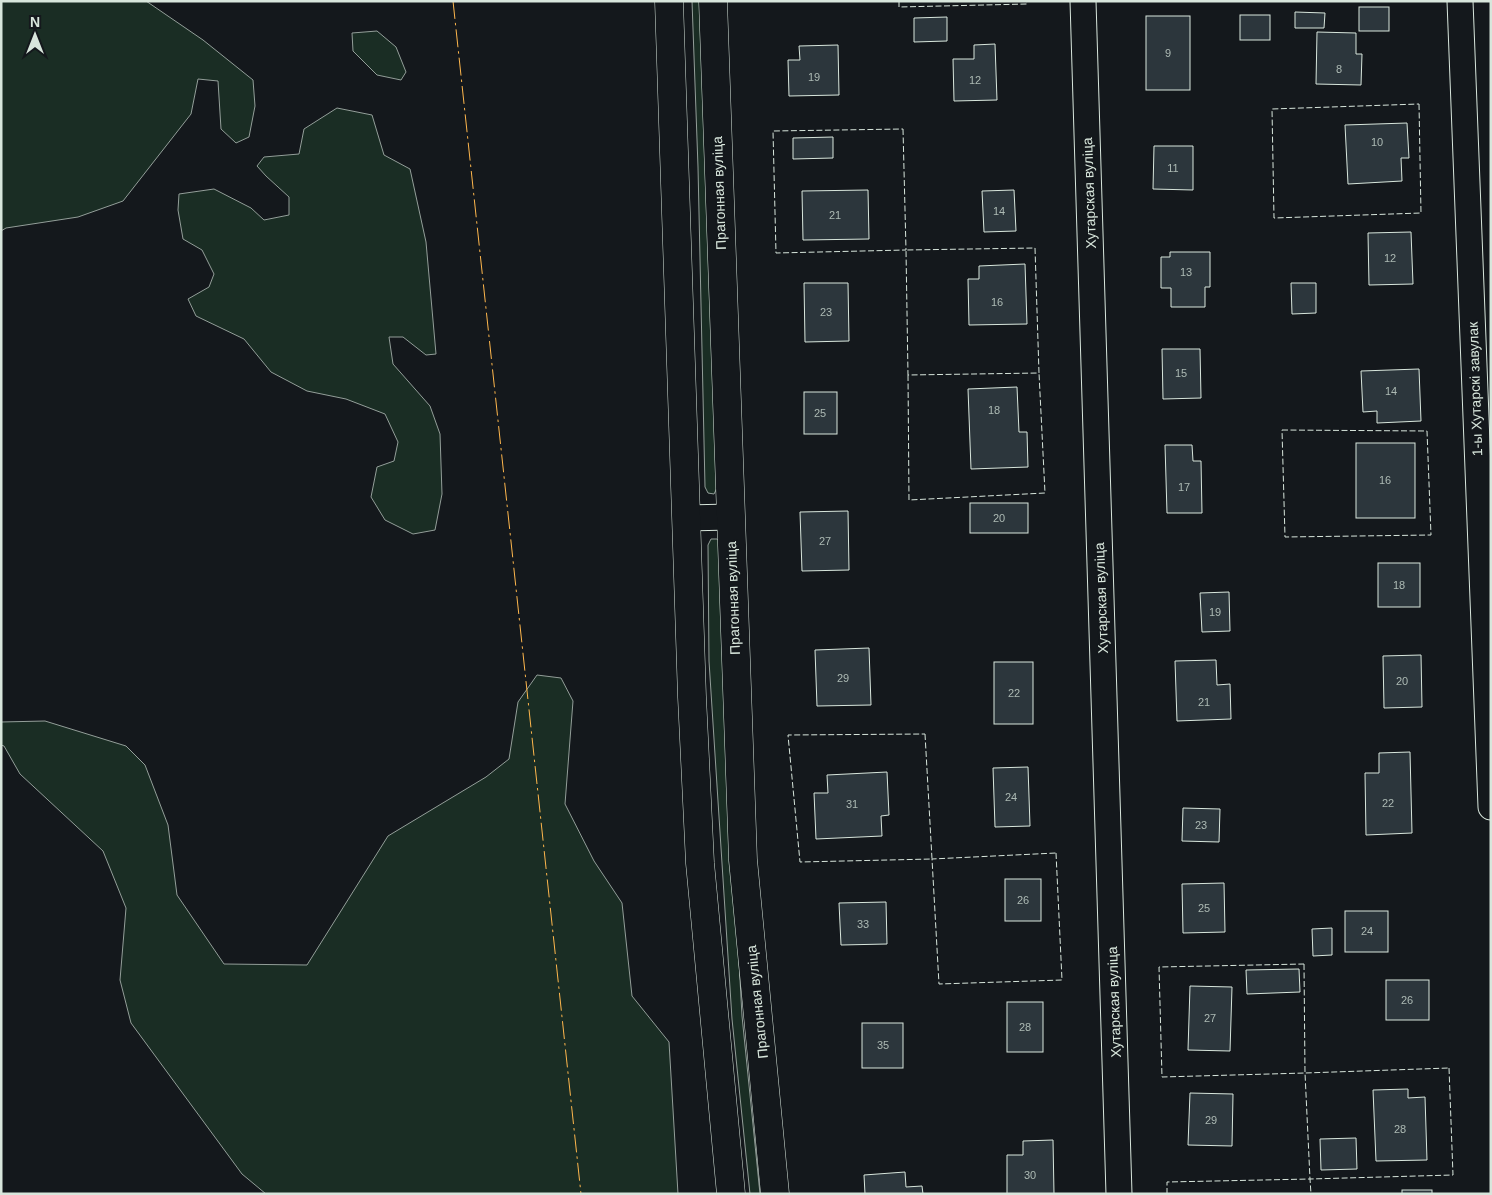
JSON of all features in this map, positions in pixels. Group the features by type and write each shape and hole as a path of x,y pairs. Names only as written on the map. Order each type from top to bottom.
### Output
{"main road":[{"path":"669,1 692,697 700,863 731,1194"},
{"name":"Прагонная вуліца","path":"713,1 743,860 775,1194"}],"street":[{"name":"Хутарская вуліца","path":"1083,1 1120,1194"},
{"name":"1-ы Хутарскі завулак","path":"1460,1 1491,807"},
{"path":"686,518 730,517"}],"green space":[{"path":"1,1 146,1 203,40 253,80 255,106 249,137 236,143 221,129 218,81 198,79 191,114 123,201 78,217 6,228 1,231"},
{"path":"692,1 701,1 718,486 714,494 708,493 705,487 698,167"},
{"path":"377,31 396,47 406,72 401,80 377,75 353,51 352,33"},
{"path":"337,108 372,115 384,155 410,169 426,242 436,354 426,355 403,337 389,337 393,364 430,406 440,434 442,494 435,530 413,534 385,520 371,497 377,467 394,461 398,442 385,414 346,399 307,391 271,372 244,339 196,316 188,299 209,287 214,274 202,250 183,239 178,210 179,194 214,189 251,208 264,220 289,215 289,197 257,166 264,157 299,154 304,129"},
{"path":"711,539 717,539 720,542 722,648 742,1016 760,1194 750,1194 732,1019 709,661 708,545"},
{"path":"537,675 561,678 573,701 565,804 594,861 622,903 632,996 669,1042 678,1194 266,1194 242,1174 131,1023 120,980 126,908 103,851 20,774 4,746 1,745 1,722 45,721 126,746 145,765 168,825 177,895 224,964 307,965 388,836 486,777 509,759 518,702"}],"building":[{"path":"1359,7 1389,7 1389,31 1359,31"},
{"path":"1295,12 1325,13 1324,28 1295,28"},
{"path":"1240,15 1270,15 1270,40 1240,40"},
{"path":"1146,16 1190,16 1190,90 1146,90"},
{"path":"947,17 947,41 914,42 914,18"},
{"path":"1317,32 1356,33 1356,54 1362,54 1361,85 1316,84"},
{"path":"995,44 997,100 954,101 953,59 974,59 974,45"},
{"path":"838,45 839,95 789,96 788,60 800,60 799,46"},
{"path":"1407,123 1409,158 1401,158 1402,181 1348,184 1345,125"},
{"path":"833,137 833,158 793,159 793,138"},
{"path":"1154,146 1193,146 1193,190 1153,189"},
{"path":"868,190 869,239 803,240 802,191"},
{"path":"1014,190 1016,231 984,232 982,191"},
{"path":"1411,232 1413,284 1369,285 1368,233"},
{"path":"1170,252 1210,252 1210,287 1205,287 1205,307 1171,307 1171,288 1161,288 1161,257 1170,257"},
{"path":"1025,264 1027,324 969,325 968,279 979,279 979,266"},
{"path":"804,283 848,283 849,341 805,342"},
{"path":"1291,283 1316,283 1316,313 1292,314"},
{"path":"1162,349 1200,349 1201,398 1163,399"},
{"path":"1419,369 1421,421 1377,423 1377,411 1363,412 1361,371"},
{"path":"1017,387 1019,432 1027,432 1028,467 971,469 968,389"},
{"path":"804,392 837,392 837,434 804,434"},
{"path":"1356,443 1415,443 1415,518 1356,518"},
{"path":"1165,445 1192,445 1193,461 1201,461 1202,513 1167,513"},
{"path":"970,503 1028,503 1028,533 970,533"},
{"path":"848,511 849,570 802,571 800,512"},
{"path":"1378,563 1420,563 1420,607 1378,607"},
{"path":"1229,592 1230,631 1202,632 1200,593"},
{"path":"869,648 871,705 817,706 815,650"},
{"path":"1421,655 1422,707 1384,708 1383,656"},
{"path":"1216,660 1217,685 1230,684 1231,719 1177,721 1175,661"},
{"path":"994,662 1033,662 1033,724 994,724"},
{"path":"1410,752 1412,833 1366,835 1365,773 1379,773 1379,753"},
{"path":"1028,767 1030,826 995,827 993,768"},
{"path":"887,772 889,815 881,816 882,836 816,839 814,793 828,793 827,775"},
{"path":"1183,808 1220,809 1219,842 1182,841"},
{"path":"1005,879 1041,879 1041,921 1005,921"},
{"path":"1224,883 1225,932 1183,933 1182,884"},
{"path":"886,902 887,944 841,945 839,903"},
{"path":"1345,911 1388,911 1388,952 1345,952"},
{"path":"1332,928 1332,955 1313,956 1312,929"},
{"path":"1299,969 1300,992 1247,994 1246,970"},
{"path":"1386,980 1429,980 1429,1020 1386,1020"},
{"path":"1190,986 1232,987 1230,1051 1188,1050"},
{"path":"1007,1002 1043,1002 1043,1052 1007,1052"},
{"path":"862,1023 903,1023 903,1068 862,1068"},
{"path":"1408,1089 1408,1098 1425,1097 1427,1160 1376,1161 1373,1090"},
{"path":"1190,1093 1233,1094 1232,1146 1188,1145"},
{"path":"1356,1138 1357,1169 1321,1170 1320,1139"},
{"path":"1053,1140 1054,1194 1007,1194 1007,1155 1023,1155 1023,1141"},
{"path":"905,1172 906,1187 922,1186 923,1194 865,1194 864,1175"},
{"path":"1402,1190 1432,1190 1432,1194 1402,1194"}],"fence":[{"path":"899,1 899,7 1027,4 1026,1"},
{"path":"1419,104 1421,213 1274,218 1272,109 1419,104"},
{"path":"903,129 906,250 776,253 773,131 903,129"},
{"path":"1035,248 1039,373 908,375 906,250 1035,248"},
{"path":"908,375 909,500 1045,493 1039,373"},
{"path":"1282,430 1427,431 1431,535 1285,537 1282,430"},
{"path":"925,734 932,859 800,862 788,735 925,734"},
{"path":"1056,853 1062,980 939,984 932,859 1056,853"},
{"path":"1304,964 1305,1073 1162,1077 1159,967 1304,964"},
{"path":"1449,1068 1453,1175 1310,1179 1305,1073 1449,1068"},
{"path":"1167,1194 1167,1182 1310,1179 1311,1194"}],"power":[{"path":"453,1 581,1194"}]}
